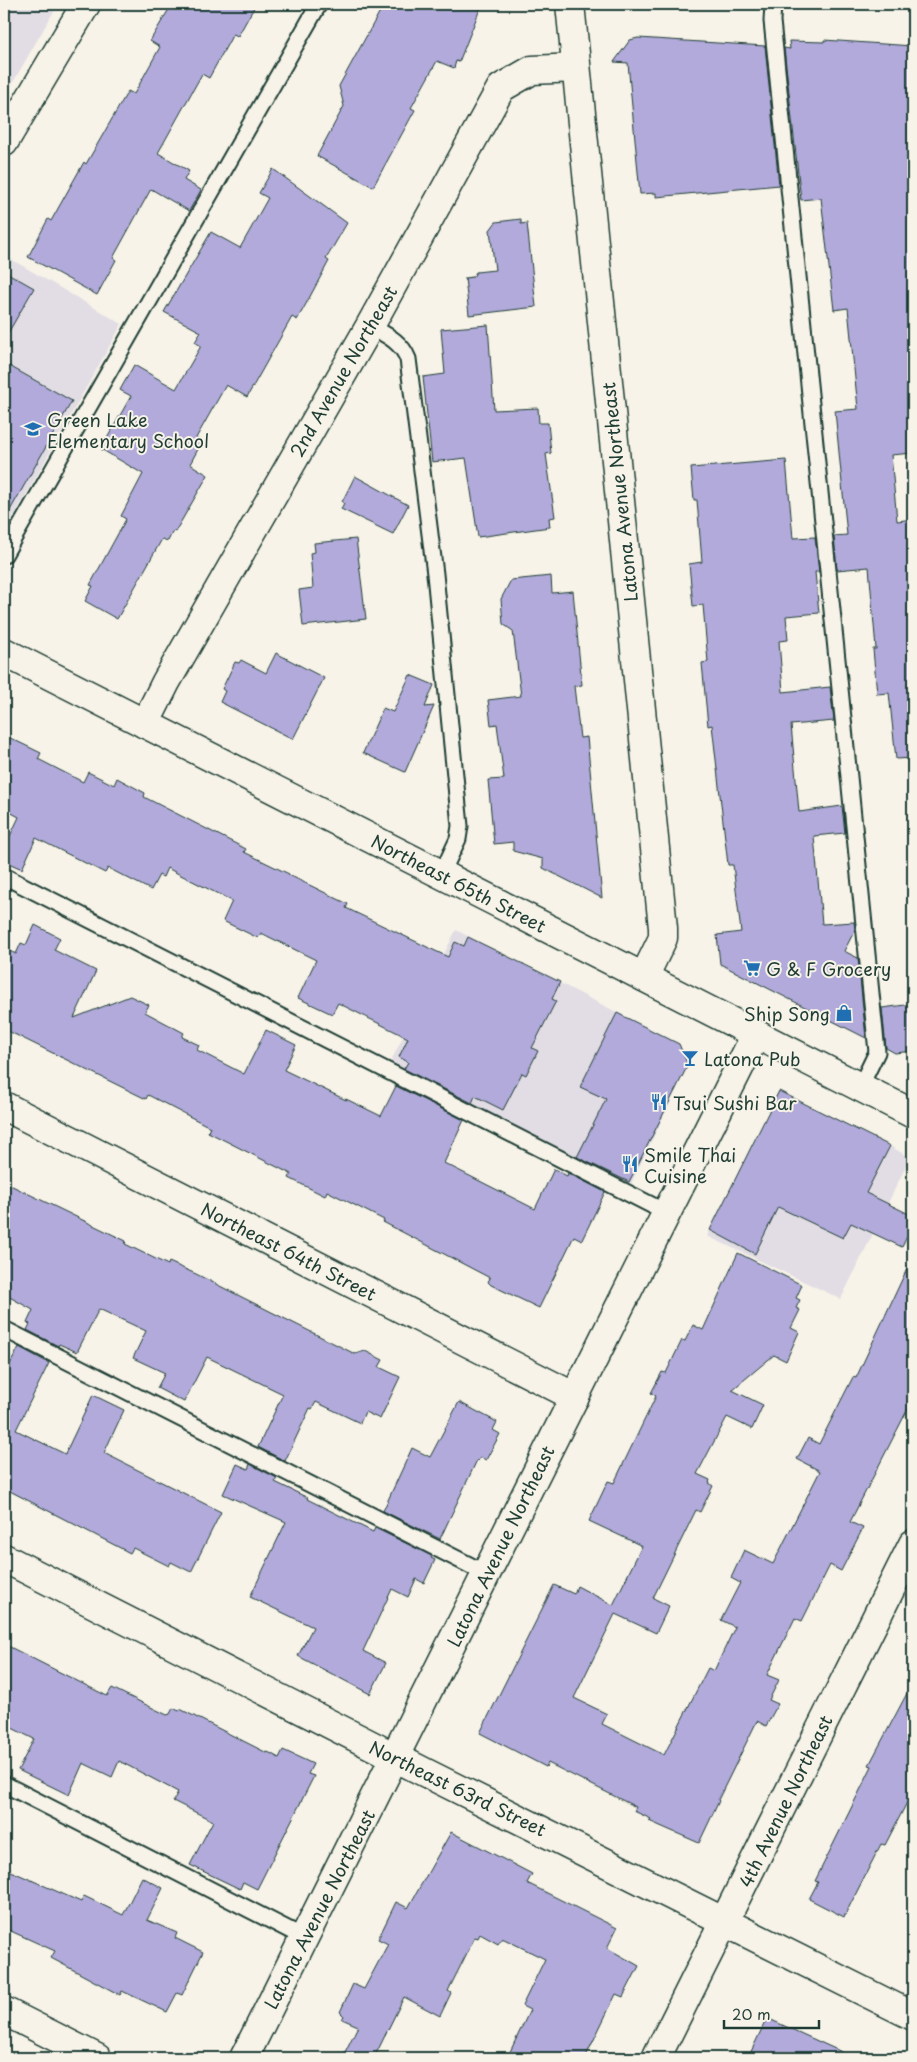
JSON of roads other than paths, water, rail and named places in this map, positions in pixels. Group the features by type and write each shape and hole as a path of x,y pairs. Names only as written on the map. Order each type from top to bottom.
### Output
{"street":[{"path":"4,142 86,4"},
{"name":"Latona Avenue Northeast","path":"570,4 663,928 663,938 644,977"},
{"name":"2nd Avenue Northeast","path":"145,724 166,682 370,326 501,88 532,70 576,68"},
{"name":"Northeast 65th Street","path":"4,652 913,1114"},
{"name":"Latona Avenue Northeast","path":"244,2058 756,1034"},
{"name":"Northeast 64th Street","path":"4,1106 575,1397"},
{"name":"4th Avenue Northeast","path":"656,2058 913,1544"},
{"name":"Northeast 63rd Street","path":"4,1558 395,1757 913,2016"},
{"path":"4,2011 97,2058"}],"lane":[{"path":"4,555 319,4"},
{"path":"773,4 772,20 877,1052 860,1086"},
{"path":"370,326 397,341 408,359 435,574 460,826 458,839 442,873"},
{"path":"4,876 667,1212"},
{"path":"4,1329 487,1574"},
{"path":"4,1784 305,1938"}],"place":[{"name":"Green Lake Elementary School","path":"33,429"},
{"name":"G & F Grocery","path":"752,968"},
{"name":"Ship Song","path":"844,1013"},
{"name":"Latona Pub","path":"690,1058"},
{"name":"Tsui Sushi Bar","path":"659,1102"},
{"name":"Smile Thai Cuisine","path":"630,1164"}]}
